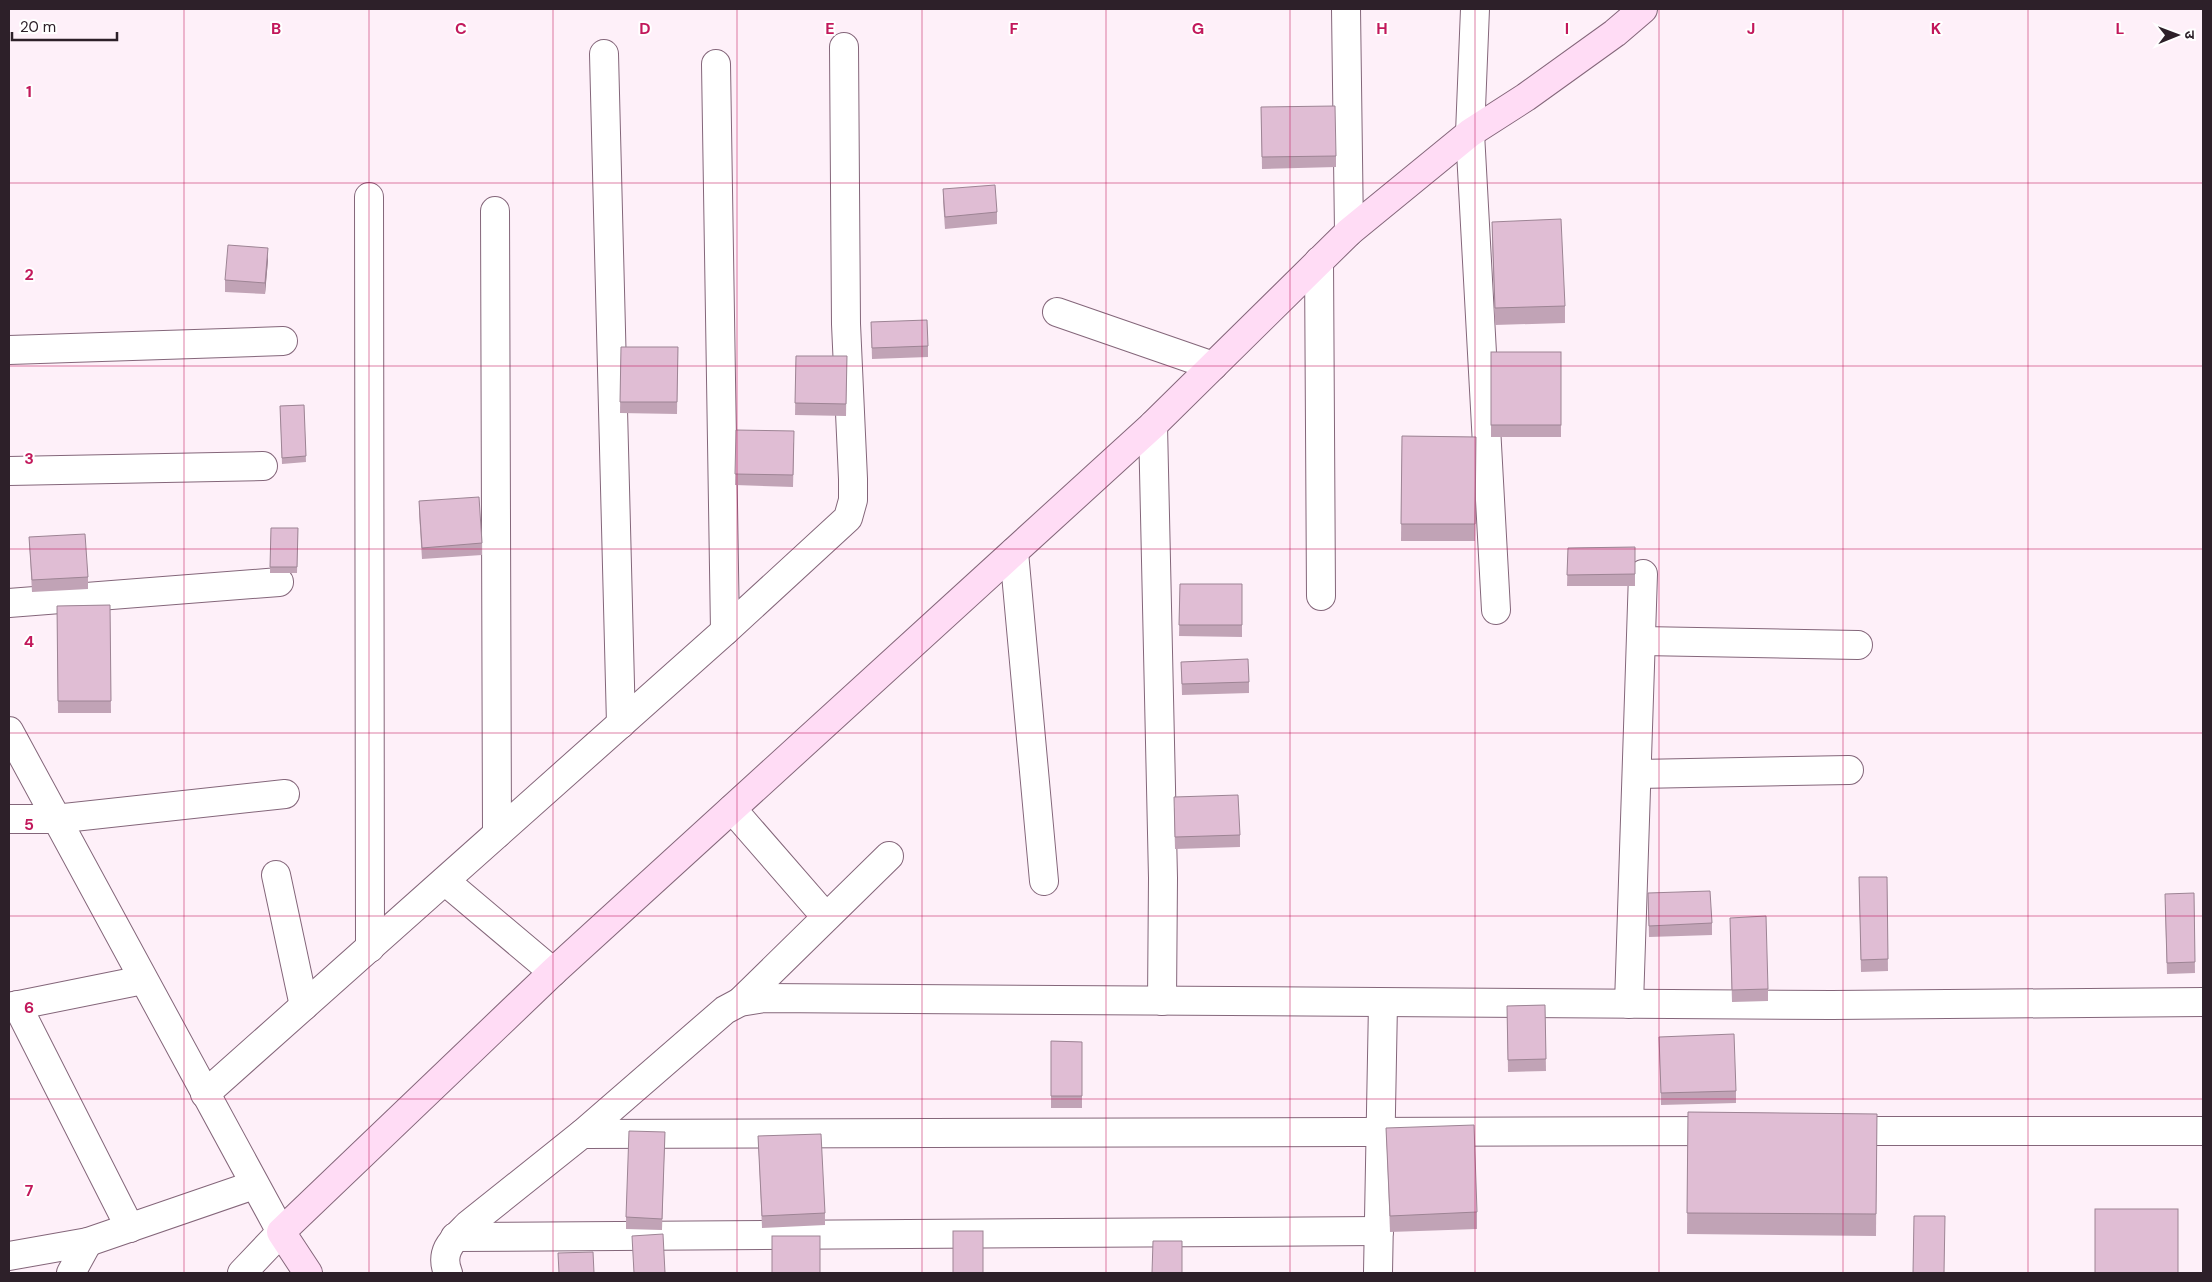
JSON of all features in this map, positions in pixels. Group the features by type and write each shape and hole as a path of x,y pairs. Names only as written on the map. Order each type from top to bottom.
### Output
{"street":[{"path":"1346,9 1350,232"},
{"path":"1475,9 1470,133 1496,610"},
{"path":"242,1273 281,1232 553,972 1153,425 1318,261 1350,232 1470,133 1534,92 1615,33 1643,9"},
{"path":"205,1094 838,530 848,518 853,500 854,479 846,324 844,46"},
{"path":"604,54 621,724"},
{"path":"716,64 725,631"},
{"path":"369,196 370,948"},
{"path":"495,211 497,834"},
{"path":"1318,261 1321,596"},
{"path":"1057,312 1213,366"},
{"path":"9,350 283,341"},
{"path":"1153,425 1163,878 1162,1001"},
{"path":"9,471 263,466"},
{"path":"1014,552 1044,881"},
{"path":"1629,1004 1638,774 1643,574"},
{"path":"9,603 279,582"},
{"path":"1642,641 1858,644"},
{"path":"9,731 254,1184 281,1232 308,1273"},
{"path":"1638,774 1849,770"},
{"path":"9,819 55,819 285,794"},
{"path":"732,809 826,917"},
{"path":"448,1273 444,1264 445,1250 455,1238 582,1134 725,1010 740,1002 889,856"},
{"path":"276,875 304,1006"},
{"path":"445,881 553,972"},
{"path":"130,1228 13,1006 143,980"},
{"path":"740,1002 764,998 1832,1005 2203,1002"},
{"path":"1378,1273 1383,1002"},
{"path":"582,1134 1747,1132"},
{"path":"1816,1132 2203,1132"},
{"path":"9,1256 88,1242 254,1184"},
{"path":"455,1238 1378,1231"},
{"path":"71,1273 88,1242"}],"building":[{"path":"1335,106 1336,156 1262,157 1261,107"},
{"path":"995,185 997,212 945,217 943,189"},
{"path":"1561,219 1565,306 1495,308 1492,222"},
{"path":"228,245 268,248 265,283 225,280"},
{"path":"927,320 928,346 872,348 871,322"},
{"path":"621,347 678,347 677,402 620,402"},
{"path":"1491,352 1561,352 1561,425 1491,425"},
{"path":"796,356 847,356 846,404 795,403"},
{"path":"304,405 306,456 282,458 280,406"},
{"path":"736,430 794,431 793,475 735,474"},
{"path":"1402,436 1476,437 1475,524 1401,524"},
{"path":"479,497 482,543 422,548 419,501"},
{"path":"271,528 298,528 297,567 270,567"},
{"path":"85,534 88,577 32,580 29,537"},
{"path":"1635,547 1635,574 1567,575 1568,548"},
{"path":"1180,584 1242,584 1242,625 1179,625"},
{"path":"110,605 111,701 58,701 57,606"},
{"path":"1248,659 1249,682 1182,684 1181,662"},
{"path":"1238,795 1240,835 1175,837 1174,797"},
{"path":"1859,877 1887,877 1888,959 1861,960"},
{"path":"1710,891 1712,923 1649,926 1648,893"},
{"path":"2194,893 2195,962 2167,963 2165,894"},
{"path":"1766,916 1768,989 1732,990 1730,918"},
{"path":"1545,1005 1546,1059 1508,1060 1507,1006"},
{"path":"1734,1034 1736,1091 1661,1093 1659,1037"},
{"path":"1051,1041 1082,1042 1082,1096 1051,1096"},
{"path":"1688,1112 1877,1114 1876,1214 1687,1213"},
{"path":"1474,1125 1477,1212 1390,1216 1386,1128"},
{"path":"629,1131 665,1132 662,1219 626,1217"},
{"path":"821,1134 825,1213 762,1216 758,1136"},
{"path":"2095,1209 2178,1209 2178,1273 2095,1273"},
{"path":"1914,1216 1945,1216 1944,1273 1913,1273"},
{"path":"953,1231 983,1231 983,1273 953,1273"},
{"path":"663,1234 665,1273 634,1273 632,1236"},
{"path":"772,1236 820,1236 820,1273 772,1273"},
{"path":"1153,1241 1182,1241 1182,1273 1152,1273"},
{"path":"593,1252 594,1273 559,1273 558,1253"}]}
